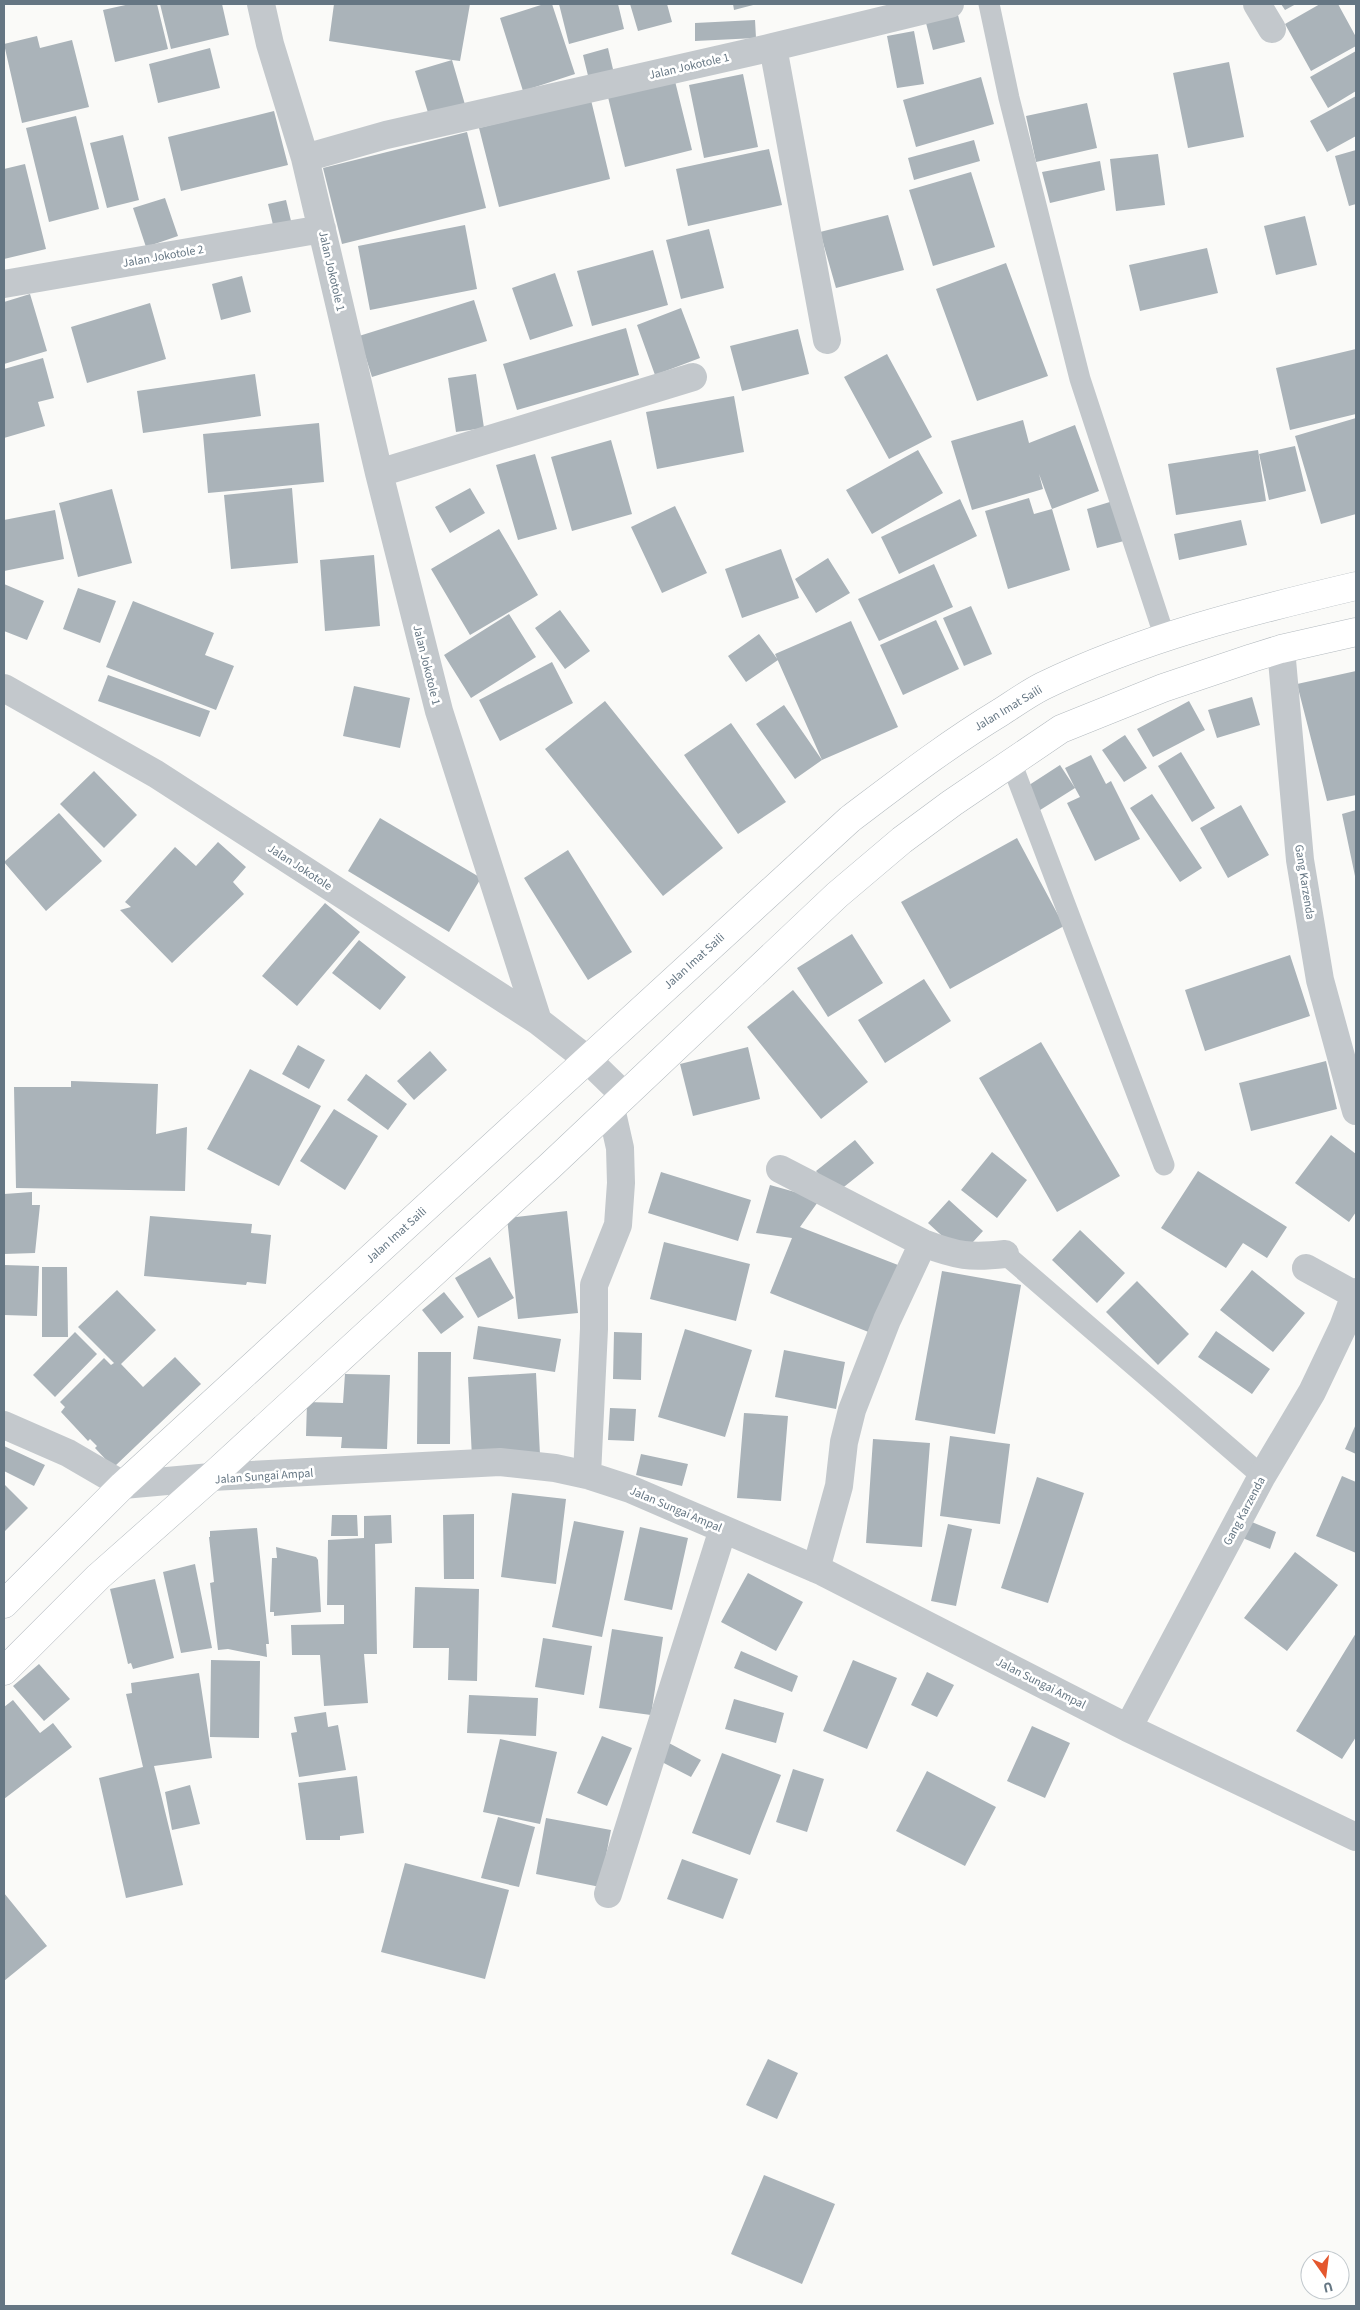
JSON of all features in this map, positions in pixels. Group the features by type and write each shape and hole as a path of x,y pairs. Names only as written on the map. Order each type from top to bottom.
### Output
{"main road":[{"name":"Jalan Imat Saili","path":"122,1485 850,819 922,765 975,728 1042,687 1131,650 1262,608 1356,586"},
{"path":"211,1477 837,895 902,840 1011,762 1061,729 1163,688 1281,649 1356,632"},
{"name":"Jalan Sungai Ampal","path":"4,1671 98,1577 211,1477"},
{"path":"4,1604 122,1485"}],"street":[{"path":"261,4 270,44 305,158"},
{"name":"Jalan Jokotole 1","path":"538,1021 439,711 379,473 305,158 386,135 773,47 950,4"},
{"path":"1257,4 1272,29"},
{"path":"773,47 827,340"},
{"name":"Jalan Jokotole 2","path":"4,284 322,229"},
{"path":"379,473 693,378"},
{"name":"Gang Karzenda","path":"1281,649 1300,860 1320,980 1356,1111"},
{"name":"Jalan Jokotole","path":"4,688 156,774 538,1021 588,1060 617,1101"},
{"path":"587,1475 594,1329 594,1285 618,1225 621,1183 617,1101"},
{"path":"780,1169 923,1243 945,1252 974,1257 1005,1254"},
{"path":"816,1569 839,1486 844,1442 852,1410 887,1320 923,1243"},
{"path":"1306,1268 1356,1293"},
{"name":"Gang Karzenda","path":"1128,1728 1262,1476 1312,1392 1343,1327 1356,1293"},
{"path":"4,1425 68,1453 122,1485 211,1477"},
{"name":"Jalan Sungai Ampal","path":"211,1477 500,1462 556,1468 587,1475 630,1489 816,1569 1128,1728 1356,1837"},
{"path":"608,1894 723,1529"}],"lane":[{"path":"988,4 1009,98 1080,379 1165,638"},
{"path":"1011,762 1164,1165"},
{"path":"1005,1254 1262,1476"}],"building":[{"path":"130,4 157,4 168,49 115,62 103,10"},
{"path":"160,4 222,4 229,35 171,49"},
{"path":"334,4 470,4 460,61 329,41"},
{"path":"544,4 552,4 575,74 523,91 500,18"},
{"path":"559,4 618,4 624,29 569,44"},
{"path":"630,4 667,4 672,22 638,31"},
{"path":"733,4 757,4 734,10"},
{"path":"1281,4 1296,4 1285,10"},
{"path":"1320,4 1338,4 1356,37 1356,46 1311,71 1285,24"},
{"path":"958,15 965,42 933,50 926,23"},
{"path":"755,20 756,38 695,41 695,23"},
{"path":"914,31 924,84 897,88 887,36"},
{"path":"37,36 40,48 72,40 89,107 22,123 4,44"},
{"path":"210,48 220,88 158,103 149,64"},
{"path":"608,48 616,82 591,88 583,55"},
{"path":"1356,51 1356,91 1328,108 1310,77"},
{"path":"452,60 466,108 430,119 415,71"},
{"path":"1229,62 1244,137 1188,148 1173,73"},
{"path":"743,74 758,147 704,158 689,85"},
{"path":"674,77 692,150 625,167 607,93"},
{"path":"981,77 994,124 916,147 903,100"},
{"path":"1356,96 1356,136 1327,152 1310,121"},
{"path":"591,100 610,179 499,207 479,128"},
{"path":"1087,103 1097,148 1036,162 1026,116"},
{"path":"274,111 288,165 181,191 168,137"},
{"path":"76,116 99,209 49,222 26,128"},
{"path":"467,132 486,208 342,244 323,168"},
{"path":"123,135 139,200 107,208 90,143"},
{"path":"974,140 980,161 914,180 908,158"},
{"path":"769,149 782,205 688,226 676,169"},
{"path":"1356,150 1356,204 1349,206 1335,156"},
{"path":"1158,154 1165,205 1116,211 1110,159"},
{"path":"1100,161 1105,190 1050,203 1042,172"},
{"path":"25,164 46,249 4,259 4,169"},
{"path":"971,172 995,247 933,266 909,190"},
{"path":"165,198 178,236 146,247 133,208"},
{"path":"286,200 292,225 274,229 268,204"},
{"path":"888,215 904,270 836,288 820,232"},
{"path":"1305,216 1317,265 1276,275 1264,226"},
{"path":"465,225 477,289 370,310 358,246"},
{"path":"709,229 724,288 681,299 666,240"},
{"path":"1207,248 1218,293 1140,311 1129,265"},
{"path":"653,250 668,305 592,326 577,271"},
{"path":"1006,263 1048,376 977,401 936,289"},
{"path":"555,273 573,326 530,340 512,288"},
{"path":"242,276 251,312 221,320 212,284"},
{"path":"30,294 47,351 4,364 4,302"},
{"path":"474,300 487,341 372,377 359,336"},
{"path":"150,303 166,359 87,383 71,327"},
{"path":"681,308 700,358 655,375 637,325"},
{"path":"626,328 639,375 517,410 503,364"},
{"path":"798,329 809,374 742,391 730,346"},
{"path":"1356,349 1356,414 1290,430 1276,368"},
{"path":"887,354 932,437 889,459 844,377"},
{"path":"43,358 54,398 38,402 45,426 4,438 4,369"},
{"path":"255,374 261,416 143,433 137,391"},
{"path":"476,374 484,428 456,432 448,378"},
{"path":"734,396 744,452 657,469 646,412"},
{"path":"1356,418 1356,514 1321,524 1295,436"},
{"path":"1023,420 1029,443 1075,425 1099,491 1052,509 1039,474 1043,489 972,510 951,441"},
{"path":"319,423 324,482 208,493 203,434"},
{"path":"611,440 632,514 572,531 551,457"},
{"path":"1295,446 1306,491 1269,500 1259,454"},
{"path":"918,450 943,493 872,534 846,490"},
{"path":"1258,450 1266,501 1176,515 1168,464"},
{"path":"535,454 557,529 518,540 496,465"},
{"path":"292,488 298,563 231,569 224,495"},
{"path":"470,488 485,513 450,533 435,507"},
{"path":"112,489 132,563 78,577 59,503"},
{"path":"1029,498 1034,514 1052,509 1070,570 1008,589 985,511"},
{"path":"960,499 977,536 899,574 881,537"},
{"path":"1113,501 1124,541 1097,548 1087,509"},
{"path":"675,506 707,573 662,593 631,527"},
{"path":"55,510 64,559 4,571 4,520"},
{"path":"1241,520 1247,545 1179,560 1174,534"},
{"path":"499,529 538,595 470,635 431,569"},
{"path":"781,549 799,598 742,618 725,569"},
{"path":"374,555 380,626 325,631 320,560"},
{"path":"828,558 850,593 816,613 795,579"},
{"path":"934,564 953,607 879,641 858,599"},
{"path":"4,584 44,601 27,640 4,631"},
{"path":"78,588 116,601 100,643 63,629"},
{"path":"133,601 214,633 205,655 234,666 216,710 106,667"},
{"path":"971,606 992,654 964,666 943,618"},
{"path":"560,610 590,651 565,669 535,628"},
{"path":"509,614 536,657 471,698 444,655"},
{"path":"936,620 959,669 903,695 880,645"},
{"path":"851,621 898,727 822,760 775,654"},
{"path":"759,634 778,660 746,682 728,656"},
{"path":"552,662 573,703 500,741 479,700"},
{"path":"1356,671 1356,795 1327,801 1297,684"},
{"path":"108,675 210,711 200,737 98,701"},
{"path":"354,686 410,698 400,748 343,736"},
{"path":"1252,697 1260,725 1217,738 1208,710"},
{"path":"605,701 723,848 663,896 545,749"},
{"path":"1189,701 1205,730 1153,757 1137,729"},
{"path":"784,705 822,760 795,779 756,724"},
{"path":"731,723 786,802 738,834 684,755"},
{"path":"1125,735 1147,768 1124,782 1102,750"},
{"path":"1181,752 1215,808 1192,822 1158,766"},
{"path":"1091,755 1106,784 1111,781 1140,839 1095,861 1067,803 1080,797 1065,768"},
{"path":"1060,765 1075,788 1037,812 1023,789"},
{"path":"94,771 137,815 104,848 60,804"},
{"path":"1152,794 1202,868 1180,882 1130,808"},
{"path":"1241,805 1269,855 1228,878 1200,828"},
{"path":"1356,810 1356,876 1355,876 1342,814"},
{"path":"59,813 102,861 46,911 4,862"},
{"path":"380,818 481,878 449,932 348,871"},
{"path":"1017,838 1064,926 950,989 901,902"},
{"path":"218,842 246,867 233,882 244,894 172,963 120,910 131,907 125,902 175,847 196,866"},
{"path":"568,850 632,952 588,980 524,878"},
{"path":"325,903 360,932 297,1006 262,976"},
{"path":"852,934 883,983 828,1017 797,968"},
{"path":"359,940 406,977 380,1010 332,973"},
{"path":"1290,955 1310,1016 1205,1051 1185,990"},
{"path":"924,979 951,1021 885,1063 858,1020"},
{"path":"793,990 868,1082 821,1119 747,1027"},
{"path":"1041,1042 1120,1176 1057,1212 979,1078"},
{"path":"298,1045 325,1060 309,1089 282,1074"},
{"path":"748,1047 760,1099 693,1116 680,1064"},
{"path":"430,1051 447,1070 414,1100 397,1081"},
{"path":"1326,1061 1337,1109 1251,1131 1239,1083"},
{"path":"250,1069 321,1106 279,1186 207,1149"},
{"path":"366,1074 407,1104 388,1130 347,1100"},
{"path":"71,1081 158,1084 156,1134 187,1127 185,1191 16,1188 14,1087 71,1087"},
{"path":"334,1109 378,1136 345,1190 300,1161"},
{"path":"1331,1135 1356,1154 1356,1212 1349,1222 1295,1183"},
{"path":"855,1140 874,1163 835,1194 816,1171"},
{"path":"992,1152 1027,1180 997,1218 961,1190"},
{"path":"1198,1171 1287,1227 1267,1258 1243,1243 1226,1268 1161,1228"},
{"path":"661,1172 751,1200 738,1241 648,1213"},
{"path":"770,1185 820,1199 800,1227 898,1265 871,1333 770,1293 792,1238 756,1233"},
{"path":"32,1192 32,1205 40,1205 35,1253 4,1254 4,1194"},
{"path":"949,1200 983,1231 962,1254 928,1223"},
{"path":"567,1211 578,1313 518,1319 507,1218"},
{"path":"150,1216 252,1224 251,1233 271,1235 266,1284 247,1282 246,1285 144,1276"},
{"path":"1080,1230 1125,1273 1097,1303 1052,1260"},
{"path":"664,1242 750,1264 736,1321 650,1299"},
{"path":"490,1257 514,1298 478,1318 455,1278"},
{"path":"4,1265 39,1266 37,1316 4,1315"},
{"path":"42,1267 67,1267 68,1337 42,1337"},
{"path":"1252,1270 1305,1313 1273,1352 1220,1310"},
{"path":"942,1271 1021,1285 995,1434 915,1420"},
{"path":"1137,1281 1189,1334 1158,1365 1106,1312"},
{"path":"117,1290 156,1330 121,1364 143,1387 175,1357 201,1384 115,1466 111,1465 95,1448 97,1446 90,1439 88,1441 61,1412 65,1407 60,1402 104,1358 111,1365 114,1363 78,1327"},
{"path":"444,1292 464,1317 441,1334 422,1310"},
{"path":"478,1326 561,1339 555,1372 473,1359"},
{"path":"685,1329 752,1350 725,1437 658,1417"},
{"path":"1216,1331 1270,1369 1252,1394 1198,1357"},
{"path":"75,1332 97,1354 55,1397 33,1375"},
{"path":"614,1332 642,1333 641,1380 613,1379"},
{"path":"784,1350 845,1362 836,1409 775,1397"},
{"path":"418,1352 451,1352 450,1444 417,1444"},
{"path":"536,1373 540,1455 472,1458 468,1377"},
{"path":"345,1374 390,1375 387,1449 341,1448 342,1437 306,1436 307,1402 343,1403"},
{"path":"610,1408 636,1409 634,1441 608,1440"},
{"path":"744,1413 788,1416 781,1501 737,1498"},
{"path":"1356,1424 1356,1454 1345,1449"},
{"path":"950,1436 1010,1444 1000,1524 940,1516"},
{"path":"873,1439 930,1443 922,1547 866,1543"},
{"path":"4,1446 45,1465 34,1486 4,1471"},
{"path":"641,1454 688,1464 682,1486 636,1475"},
{"path":"1342,1476 1356,1482 1356,1553 1316,1536"},
{"path":"1037,1477 1084,1493 1048,1603 1001,1588"},
{"path":"4,1484 28,1508 4,1532"},
{"path":"512,1493 566,1499 556,1584 501,1577"},
{"path":"474,1514 474,1579 444,1579 443,1515"},
{"path":"332,1515 357,1515 358,1536 331,1536"},
{"path":"391,1515 392,1543 375,1544 377,1654 364,1654 368,1703 324,1706 320,1655 292,1655 291,1625 344,1624 344,1605 327,1605 328,1540 364,1538 364,1516"},
{"path":"1247,1520 1276,1532 1270,1549 1240,1537"},
{"path":"574,1521 624,1531 602,1637 552,1627"},
{"path":"948,1524 972,1529 956,1606 931,1601"},
{"path":"640,1527 688,1538 672,1610 624,1600"},
{"path":"257,1528 269,1644 266,1644 267,1657 228,1649 218,1650 210,1583 214,1582 210,1531"},
{"path":"276,1547 316,1557 318,1560 321,1612 274,1616 274,1612 270,1612 272,1558 277,1558"},
{"path":"1295,1552 1338,1585 1287,1651 1244,1618"},
{"path":"195,1564 212,1648 181,1653 163,1572"},
{"path":"748,1573 803,1602 776,1651 721,1622"},
{"path":"155,1579 174,1658 133,1669 131,1663 128,1664 110,1589"},
{"path":"415,1587 479,1589 477,1681 448,1680 449,1648 413,1648"},
{"path":"612,1629 663,1637 651,1715 599,1708"},
{"path":"1356,1633 1356,1737 1342,1759 1296,1731"},
{"path":"543,1638 592,1646 584,1695 535,1687"},
{"path":"741,1651 798,1676 792,1692 734,1668"},
{"path":"211,1660 260,1661 259,1738 210,1737"},
{"path":"853,1660 897,1678 867,1749 823,1731"},
{"path":"39,1664 70,1699 44,1721 13,1686"},
{"path":"927,1672 954,1685 937,1717 911,1705"},
{"path":"199,1673 212,1758 154,1766 183,1885 126,1898 99,1778 143,1767 126,1694 132,1693 131,1683"},
{"path":"469,1695 538,1698 536,1736 467,1733"},
{"path":"734,1699 784,1713 776,1743 725,1729"},
{"path":"13,1700 40,1733 53,1723 72,1747 4,1799 4,1707"},
{"path":"326,1712 328,1727 338,1725 346,1770 299,1777 291,1733 297,1732 294,1717"},
{"path":"1032,1726 1070,1743 1045,1798 1007,1781"},
{"path":"602,1736 632,1748 607,1806 577,1793"},
{"path":"500,1739 557,1752 540,1824 483,1812"},
{"path":"667,1742 701,1760 691,1777 658,1760"},
{"path":"722,1753 781,1775 750,1855 692,1833"},
{"path":"793,1769 824,1779 807,1832 776,1822"},
{"path":"927,1771 996,1807 965,1866 896,1831"},
{"path":"357,1776 364,1833 340,1836 340,1840 306,1840 298,1783"},
{"path":"190,1785 200,1824 172,1830 165,1792"},
{"path":"498,1817 535,1827 519,1887 481,1878"},
{"path":"546,1818 611,1830 600,1887 536,1874"},
{"path":"682,1859 738,1879 723,1919 667,1899"},
{"path":"405,1863 509,1890 485,1979 381,1952"},
{"path":"4,1893 47,1946 4,1981"},
{"path":"768,2059 798,2073 777,2119 746,2105"},
{"path":"764,2175 835,2204 802,2284 731,2254"}]}
